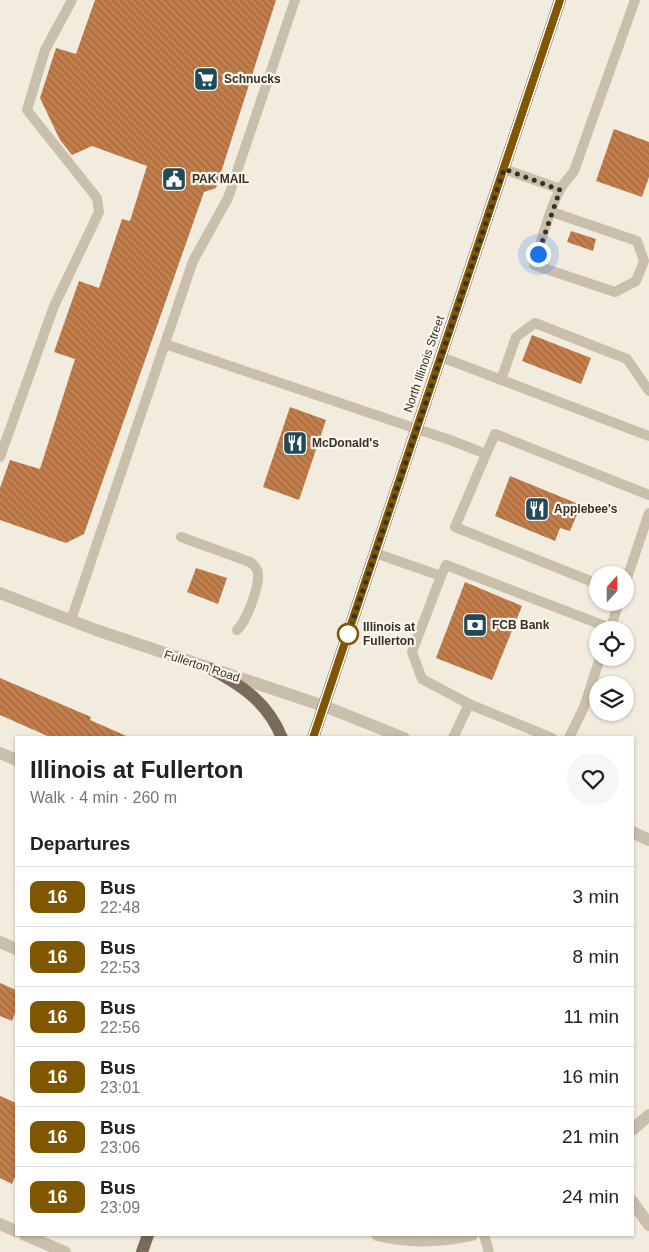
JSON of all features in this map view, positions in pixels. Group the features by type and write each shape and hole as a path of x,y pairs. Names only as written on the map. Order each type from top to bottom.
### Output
{"main road":[{"name":"North Illinois Street","path":"314,736 560,0"},
{"path":"211,669 239,684 257,698 275,721 281,736"},
{"path":"142,1252 148,1236"}],"street":[{"name":"Fullerton Road","path":"0,592 71,620 324,706 399,736"},
{"path":"0,753 15,760"},
{"path":"634,833 649,840"},
{"path":"0,942 15,949"},
{"path":"634,1128 649,1116"},
{"path":"634,1204 649,1225"},
{"path":"0,1224 15,1231"},
{"path":"381,1236 399,1240 443,1242 468,1236"},
{"path":"40,1238 65,1252"}],"lane":[{"path":"0,457 54,306 99,212 97,198 27,110 45,50 72,0"},
{"path":"71,620 193,261 228,198 295,0"},
{"path":"552,212 637,242 644,261 636,281 615,292 534,265 552,212 560,190 574,171 635,0"},
{"path":"504,169 560,190"},
{"path":"501,380 516,337 535,323 627,359 649,391"},
{"path":"165,344 486,454"},
{"path":"441,357 649,436"},
{"path":"589,580 455,527 495,434 649,495"},
{"path":"631,566 649,513"},
{"path":"181,538 250,562 257,569 256,588 245,619 237,630"},
{"path":"375,553 441,576"},
{"path":"547,736 469,704 422,679 412,652 446,565 590,621"},
{"path":"570,736 584,707 597,666"},
{"path":"454,736 469,704"},
{"path":"484,1236 489,1252"}],"building":[{"path":"95,0 276,0 216,188 204,192 84,534 66,543 0,520 0,488 10,460 40,469 75,359 54,352 79,281 99,288 122,219 130,221 147,166 92,146 72,155 60,140 40,98 56,48 76,54"},
{"path":"614,129 649,142 649,177 642,197 596,181"},
{"path":"571,231 596,239 593,251 567,242"},
{"path":"532,335 591,358 581,384 522,361"},
{"path":"290,407 326,420 299,500 263,487"},
{"path":"510,476 581,505 570,531 560,528 555,541 495,516"},
{"path":"196,568 227,578 218,604 187,592"},
{"path":"465,582 522,606 492,680 436,658"},
{"path":"0,678 91,717 90,720 126,736 47,736 0,715"},
{"path":"0,983 15,990 15,1013 12,1021 0,1016"},
{"path":"0,1096 15,1103 15,1176 12,1184 0,1178"}],"bus line":[{"name":"16","path":"314,736 560,0"}],"place":[{"name":"Schnucks","path":"206,79"},
{"name":"PAK MAIL","path":"174,179"},
{"name":"McDonald's","path":"295,443"},
{"name":"Applebee's","path":"537,509"},
{"name":"FCB Bank","path":"475,625"},
{"name":"Illinois at Fullerton","path":"348,634"}],"route":[{"path":"348,634 347,638 504,169 560,190 538,254"}]}
